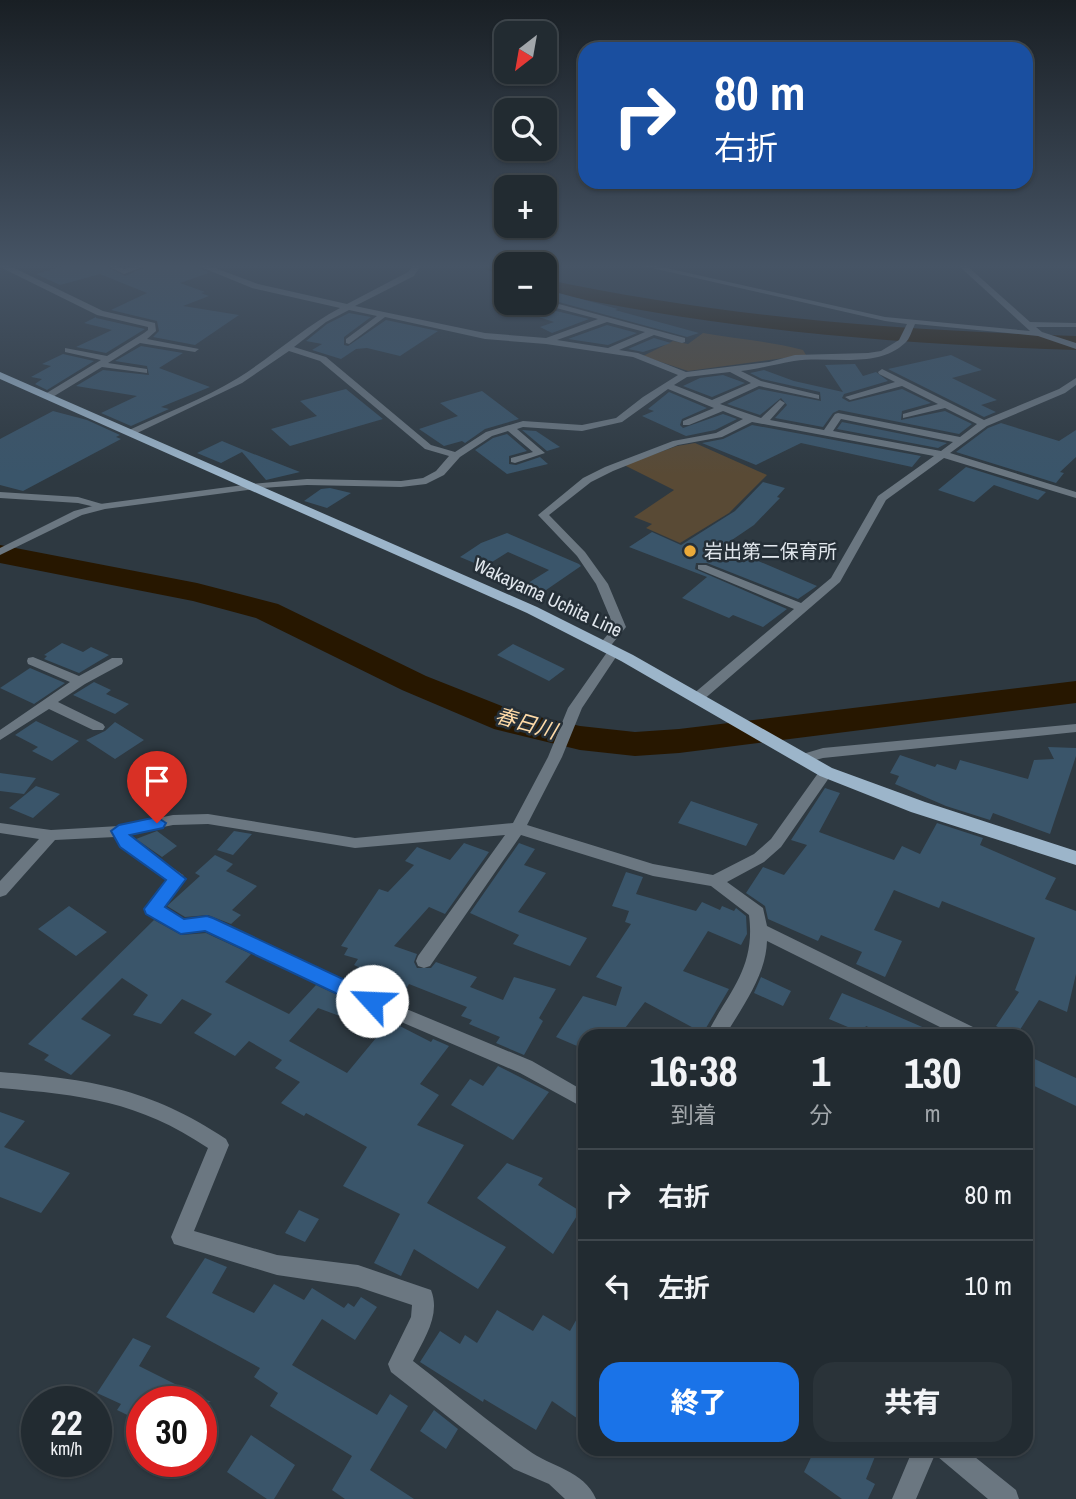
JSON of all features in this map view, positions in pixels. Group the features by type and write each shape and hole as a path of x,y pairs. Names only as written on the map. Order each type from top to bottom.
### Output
{"main road":[{"name":"Wakayama Uchita Line","path":"0,375 532,610 609,649 826,772 918,807 1076,858"}],"street":[{"path":"48,396 146,335"},
{"path":"130,433 239,381 288,348 302,335"},
{"path":"349,341 357,335"},
{"path":"480,335 610,350 653,360 685,375"},
{"path":"546,341 563,335"},
{"path":"610,350 646,335"},
{"path":"660,335 682,340"},
{"path":"0,552 78,513 104,506 307,482 401,484 426,481 440,473 456,455 489,434 523,424 582,428 600,425 619,420 646,398 685,375 769,365 795,358 868,356 884,353 903,341 906,335"},
{"path":"1041,335 1076,346"},
{"path":"1052,339 1076,339"},
{"path":"138,340 195,349"},
{"path":"288,348 323,359 428,447 456,455"},
{"path":"68,350 144,371"},
{"path":"730,370 758,383 816,397"},
{"path":"882,372 984,425"},
{"path":"697,698 836,580 882,498 984,425 1062,391 1076,382"},
{"path":"686,423 758,383"},
{"path":"850,397 902,383"},
{"path":"668,386 757,420 942,454 1076,495"},
{"path":"424,961 518,828 555,757 575,708 620,627 602,584 581,554 543,515 587,480 608,469 676,443 719,435 757,420 780,403"},
{"path":"906,416 945,404"},
{"path":"827,433 838,416 960,440"},
{"path":"510,428 540,453 514,460"},
{"path":"0,495 78,500 104,506"},
{"path":"702,567 804,609"},
{"path":"33,661 80,681"},
{"path":"0,736 80,681 117,661"},
{"path":"48,703 99,727"},
{"path":"797,757 1076,728"},
{"path":"715,881 759,858 776,843 826,772"},
{"path":"0,828 51,835 119,831 173,820 208,819 355,843 518,828 653,870 715,881 757,912 761,930 757,965 719,1029"},
{"path":"119,831 126,843 177,879 153,909 181,927 207,923 397,1013 526,1067 578,1097"},
{"path":"0,891 51,835"},
{"path":"761,930 961,1029"},
{"path":"0,1080 78,1086 128,1096 192,1125 219,1144 181,1237 277,1265 358,1276 423,1298 422,1319 399,1364 522,1461 557,1476 584,1499"},
{"path":"904,1499 922,1456"},
{"path":"955,1456 1007,1499"}],"shaded area":[{"path":"700,335 717,335 791,347 803,350 806,355 688,371 643,356 673,341 688,344"},
{"path":"695,443 767,475 729,513 680,543 646,528 652,524 634,517 674,490 624,465 677,446"}],"building":[{"path":"102,335 135,335 106,353 76,347"},
{"path":"155,335 210,335 195,345 153,337"},
{"path":"313,335 347,335 344,337 344,345 348,346 364,335 432,335 400,356 367,348 356,349 341,359 312,350 322,344 306,341"},
{"path":"579,335 632,335 608,345 568,339"},
{"path":"654,338 671,343 643,352 628,349"},
{"path":"141,346 183,353 159,368 210,387 161,407 169,409 131,426 101,413 137,396 76,386 103,370 149,375 147,366 115,361"},
{"path":"63,354 94,361 47,390 35,384 42,379 31,377 51,366 42,364"},
{"path":"951,355 982,370 952,378 997,400 981,405 996,412 984,417 888,369"},
{"path":"855,364 863,376 876,372 888,381 844,394 842,398 849,402 902,389 931,403 902,411 901,420 945,411 972,424 959,434 839,410 833,413 823,427 775,418 787,405 781,398 760,415 727,404 759,389 821,401 820,392 762,379 750,373 764,370 794,381 843,392 825,365"},
{"path":"723,375 745,383 712,397 683,386 700,378"},
{"path":"346,389 383,419 290,446 271,429 317,416 300,401"},
{"path":"482,391 519,419 485,429 465,443 462,441 444,446 419,429 458,416 440,403"},
{"path":"669,392 707,408 682,419 680,425 683,428 723,414 737,419 715,430 686,436 642,416 654,411 648,409"},
{"path":"53,411 87,420 120,435 116,437 121,439 23,491 0,485 0,439"},
{"path":"842,422 947,443 938,448 837,429"},
{"path":"1001,423 1059,441 1076,430 1076,457 1060,472 1064,473 1056,483 956,452 988,428"},
{"path":"752,425 921,456 912,467 801,443 756,465 702,443 723,439"},
{"path":"522,430 536,431 560,447 547,451"},
{"path":"507,434 527,451 509,456 509,464 516,465 540,457 548,464 507,474 475,450 493,438"},
{"path":"222,441 300,472 266,480 242,452 221,463 197,453"},
{"path":"966,467 1046,492 1038,500 994,485 974,502 938,490"},
{"path":"763,482 785,488 777,497 780,498 754,525 723,546 817,586 798,599 707,563 696,563 695,569 787,609 763,627 733,615 729,618 682,598 707,577 629,547 652,532 681,545 735,511"},
{"path":"330,488 351,493 327,508 304,501 321,489"},
{"path":"507,533 581,566 533,599 515,591 549,570 508,552 484,567 460,557 481,543"},
{"path":"62,643 83,652 91,647 109,655 79,673 44,659 47,656 44,655"},
{"path":"513,644 565,669 549,681 497,655"},
{"path":"30,668 65,683 34,704 0,688"},
{"path":"94,682 111,690 106,694 129,704 115,714 73,695"},
{"path":"36,721 79,741 52,761 32,751 38,747 15,735"},
{"path":"115,722 144,740 115,759 86,740 105,731"},
{"path":"1048,747 1076,748 1076,756 1050,834 993,813 990,820 946,806 895,784 899,776 890,773 900,755 935,767 937,764 956,770 960,760 1028,779 1034,760 1054,759"},
{"path":"0,773 36,778 24,794 0,791"},
{"path":"36,786 60,794 33,818 9,808"},
{"path":"825,788 840,793 819,832 894,860 902,846 920,854 937,823 983,838 980,845 1056,878 1045,899 1076,911 1076,974 1067,1012 1039,1000 1020,1029 1002,1029 996,1026 1019,992 1015,990 1035,938 942,901 939,908 894,890 874,930 902,941 885,977 856,964 862,952 821,935 818,941 768,919 765,906 746,893 763,867 784,875 807,845 791,840"},
{"path":"691,801 758,824 746,846 678,823"},
{"path":"157,831 177,846 162,857 136,839"},
{"path":"234,831 252,834 233,855 217,850"},
{"path":"464,843 489,852 445,914 429,907 394,946 417,954 414,962 417,968 431,968 436,962 477,977 470,987 503,1000 514,977 556,989 539,1018 543,1021 524,1055 496,1043 500,1037 469,1024 472,1020 461,1016 467,1007 409,984 398,1002 349,980 358,967 354,965 358,959 344,955 348,948 341,946 379,889 388,892 414,865 405,861 417,847 450,860"},
{"path":"519,843 535,849 524,865 546,873 518,912 587,938 570,966 513,944 519,935 470,913"},
{"path":"215,855 233,864 226,871 257,886 232,910 241,915 231,924 208,915 185,917 167,906 200,876 195,873"},
{"path":"626,872 643,877 636,894 696,911 702,902 720,910 722,906 734,911 736,908 746,916 747,934 741,945 708,931 683,971 729,989 705,1029 696,1029 645,1002 624,1029 578,1029 578,1046 556,1037 583,996 616,1006 622,987 596,977 631,924 625,922 629,911 612,906"},
{"path":"69,906 107,932 76,956 38,929"},
{"path":"154,920 181,935 206,933 251,954 225,982 289,1014 316,985 388,1019 380,1031 318,1008 289,1041 347,1073 390,1021 431,1042 433,1039 449,1046 420,1084 439,1095 417,1125 464,1145 427,1203 506,1247 478,1289 414,1249 401,1276 374,1263 400,1214 343,1186 367,1147 306,1113 304,1116 281,1103 300,1082 275,1068 282,1060 249,1041 235,1056 194,1033 212,1014 182,999 161,1024 133,1015 148,995 122,978 81,1019 111,1035 71,1075 44,1060 49,1055 28,1044"},
{"path":"761,977 791,991 783,1006 754,993"},
{"path":"842,993 927,1029 873,1029 866,1026 864,1029 853,1029 829,1019"},
{"path":"1033,1058 1076,1078 1076,1106 1033,1085"},
{"path":"498,1066 549,1092 513,1140 451,1105 470,1079 483,1086"},
{"path":"0,1112 25,1121 4,1147 70,1173 41,1213 0,1197"},
{"path":"507,1163 543,1178 538,1185 578,1210 578,1214 553,1254 477,1198"},
{"path":"299,1210 319,1219 305,1242 285,1233"},
{"path":"205,1258 227,1267 212,1293 254,1313 274,1284 304,1300 312,1288 344,1308 348,1303 354,1307 361,1297 377,1307 355,1340 322,1319 292,1365 377,1415 390,1394 408,1406 370,1470 414,1499 345,1499 332,1490 352,1456 270,1406 278,1393 254,1377 260,1368 166,1317"},
{"path":"497,1310 533,1331 543,1315 570,1331 578,1317 578,1419 552,1401 536,1430 484,1399 483,1402 420,1362 440,1331 460,1344 465,1335 477,1343"},
{"path":"133,1338 151,1346 139,1366 179,1386 126,1386 126,1414 117,1410 121,1404 112,1400 112,1386 102,1386"},
{"path":"434,1410 458,1429 446,1449 420,1431"},
{"path":"251,1435 295,1465 274,1499 267,1499 227,1472"},
{"path":"812,1456 875,1456 866,1479 875,1484 868,1499 842,1499 804,1472"}],"waterway":[{"path":"891,335 1076,343"},
{"name":"春日川","path":"0,554 197,592 267,611 414,683 507,721 580,738 635,744 679,741 1076,692"}],"place":[{"name":"岩出第二保育所","path":"690,551"}],"route":[{"path":"157,823 119,831 126,843 177,879 153,909 181,927 207,923 372,1001"}]}
